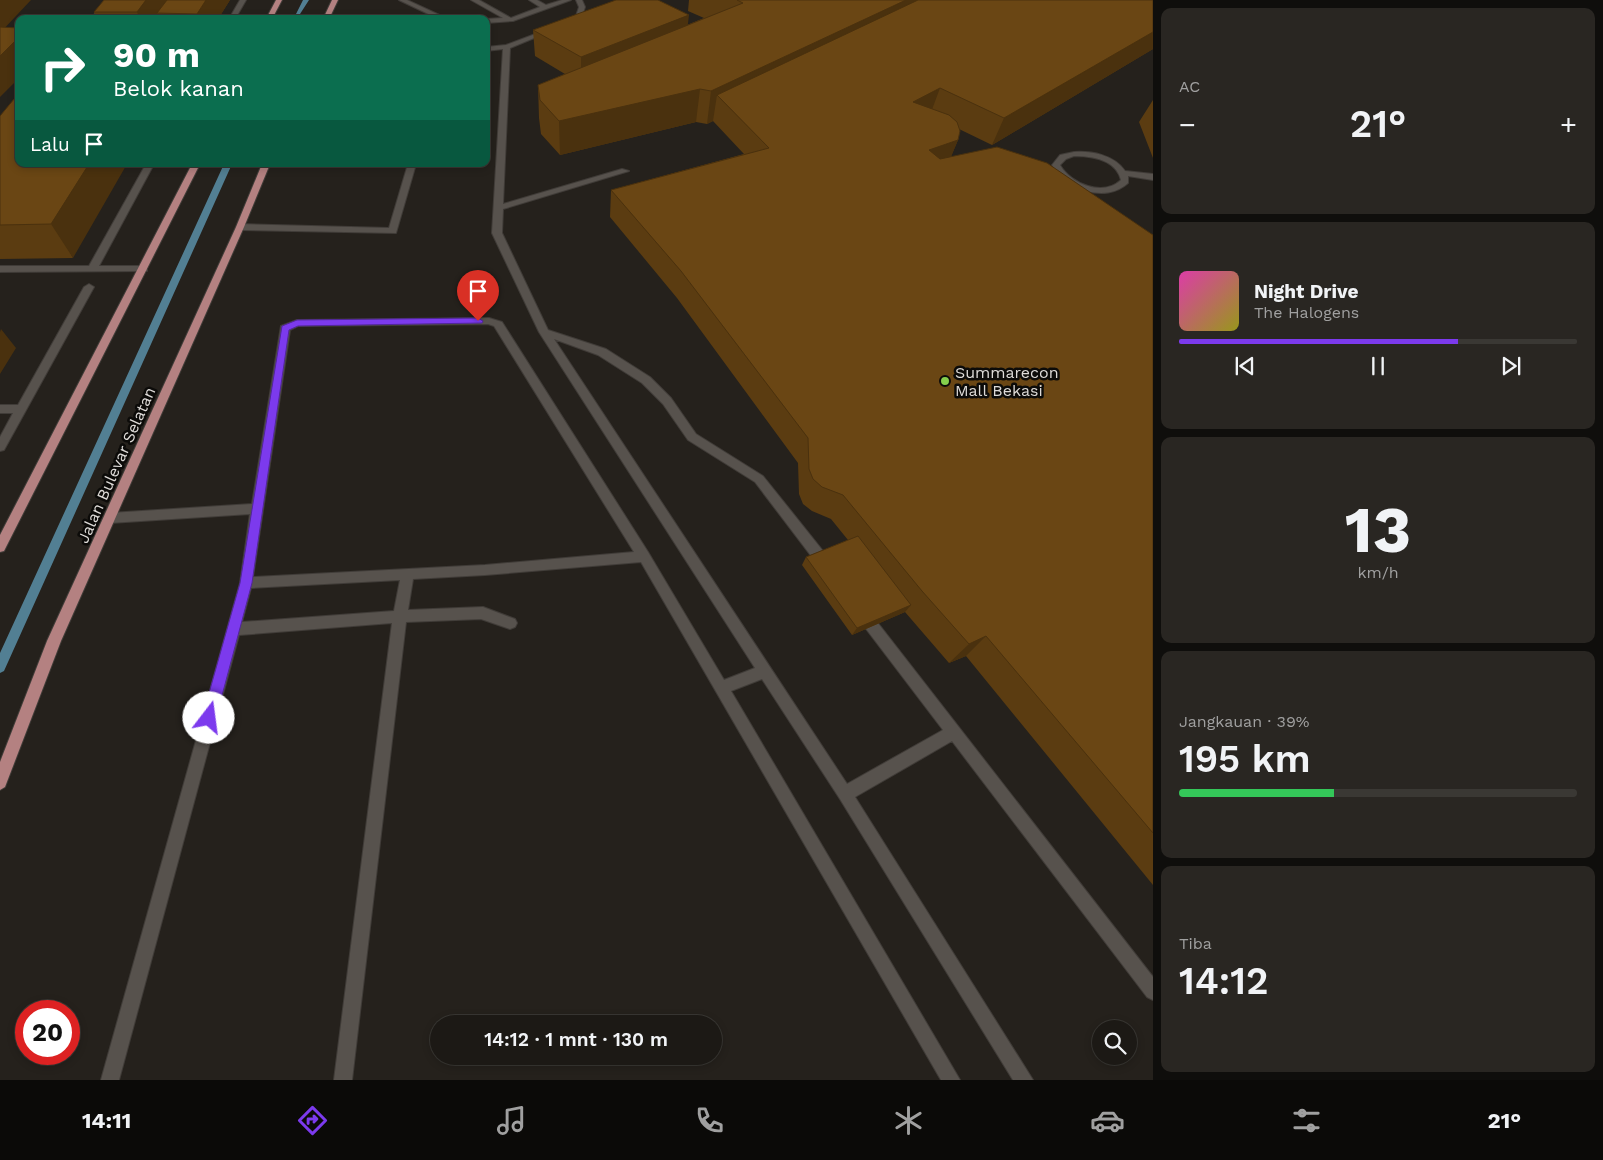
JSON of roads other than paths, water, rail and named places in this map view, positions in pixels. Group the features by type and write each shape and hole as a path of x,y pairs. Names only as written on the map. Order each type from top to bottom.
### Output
{"main road":[{"path":"270,15 279,0"},
{"path":"328,15 335,0"},
{"path":"0,547 144,269 195,167"},
{"name":"Jalan Bulevar Selatan","path":"0,782 54,641 240,227 265,167"}],"lane":[{"path":"97,15 108,0"},
{"path":"234,15 243,0"},
{"path":"402,0 436,15"},
{"path":"474,0 511,20"},
{"path":"532,0 546,8"},
{"path":"490,21 511,20 568,0"},
{"path":"578,20 582,7 579,0"},
{"path":"569,23 586,17"},
{"path":"490,49 507,47 551,30"},
{"path":"507,47 497,233 544,332 845,794 1024,1080"},
{"path":"1124,173 1125,181 1120,186 1109,189 1095,189 1068,180 1059,172 1056,165 1060,159 1068,155 1087,154 1110,162 1124,173 1153,177"},
{"path":"92,270 148,167"},
{"path":"240,227 392,231 411,167"},
{"path":"498,208 625,171"},
{"path":"0,269 144,269"},
{"path":"0,446 89,287"},
{"path":"110,1080 246,583 285,328 297,323 489,321 498,324 644,556 950,1080"},
{"path":"544,332 602,352 646,380 667,401 692,437 760,479 832,574"},
{"path":"0,408 22,409"},
{"path":"110,518 258,509"},
{"path":"246,583 485,570 644,556"},
{"path":"343,1080 400,617 407,574"},
{"path":"856,605 1153,992"},
{"path":"234,629 477,612 510,623"},
{"path":"722,688 764,671"},
{"path":"845,794 953,732"}],"waterway":[{"path":"298,13 306,0"},
{"path":"0,667 227,167"}],"place":[{"name":"Summarecon Mall Bekasi","path":"945,381"}]}
